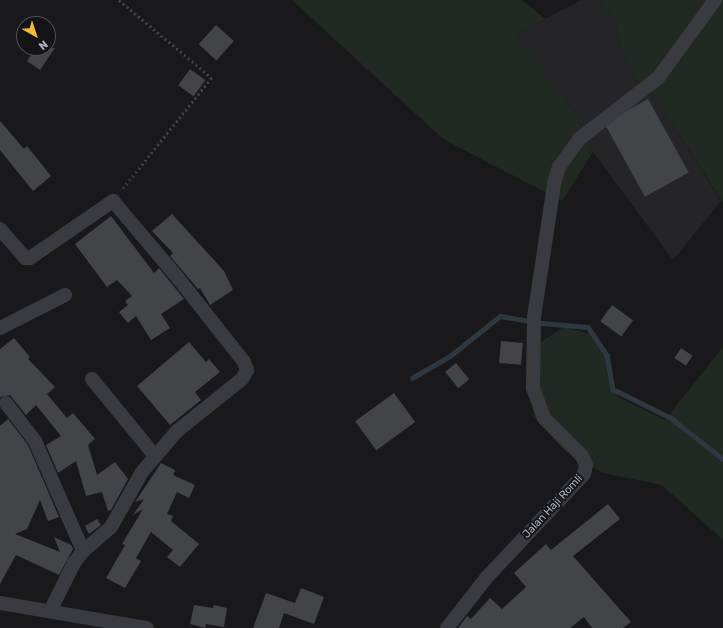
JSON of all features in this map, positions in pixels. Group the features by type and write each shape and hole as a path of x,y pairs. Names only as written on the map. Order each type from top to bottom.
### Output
{"street":[{"name":"Jalan Haji Romli","path":"447,628 492,573 584,474 586,464 582,456 544,418 539,407 534,388 534,323 554,184 559,167 579,140 658,78 715,0"},
{"path":"0,229 25,258 30,258 113,201 178,278 244,362 247,370 242,379 192,417 142,472 111,527 83,551 74,562 50,611"},
{"path":"0,328 65,295"},
{"path":"92,379 156,456"},
{"path":"6,403 35,441 83,551"},
{"path":"0,603 147,628"}],"path":[{"path":"113,201 212,78 119,0"}],"shaded area":[{"path":"292,0 522,0 545,19 514,36 573,110 593,152 562,201 443,139"},
{"path":"581,0 600,0 615,21 619,43 633,76 659,103 721,201 673,260 593,152 573,110 513,36"},
{"path":"600,0 723,0 723,203 659,103 633,76 619,43 615,21"},
{"path":"564,327 598,336 618,397 665,420 723,347 723,540 662,485 603,473 564,450 534,417 533,347"}],"building":[{"path":"216,25 234,41 216,60 199,44"},
{"path":"30,56 50,56 40,70 27,61"},
{"path":"190,69 205,80 194,96 178,85"},
{"path":"648,99 689,172 645,197 604,123"},
{"path":"0,121 24,149 27,146 51,176 33,191 0,150"},
{"path":"172,214 224,271 233,290 210,305 200,288 198,289 170,256 173,253 152,231"},
{"path":"111,216 154,273 159,268 184,299 161,314 170,328 151,340 136,316 128,323 119,312 128,305 125,301 132,296 117,280 107,287 75,244"},
{"path":"612,305 633,320 621,336 600,321"},
{"path":"14,338 30,357 28,359 55,387 47,394 67,418 73,413 95,439 88,445 97,475 115,462 128,479 111,510 108,511 102,492 86,496 76,461 58,473 46,445 61,436 36,405 26,415 10,395 0,397 0,349"},
{"path":"501,341 523,343 521,365 499,363"},
{"path":"189,342 206,362 209,359 220,372 195,392 201,400 170,425 137,386"},
{"path":"681,348 693,356 686,366 674,358"},
{"path":"456,363 469,379 458,388 445,372"},
{"path":"394,393 415,422 376,450 355,421"},
{"path":"8,419 28,445 59,517 48,521 40,500 27,529 15,534 60,552 54,537 71,545 73,549 59,575 16,555 0,584 0,426"},
{"path":"161,463 175,470 173,475 195,485 189,498 177,492 167,514 173,516 171,521 199,544 180,567 167,557 173,550 151,532 136,558 141,561 125,588 106,578 125,545 122,544 143,509 133,515 144,499 135,502"},
{"path":"608,504 620,519 573,556 631,622 623,628 592,628 584,617 570,628 458,628 467,616 471,619 490,598 502,609 526,587 514,573 546,544 551,550"},
{"path":"97,519 101,525 89,534 85,526"},
{"path":"301,588 324,597 314,624 284,613 279,628 253,628 266,593 295,603"},
{"path":"194,605 213,608 214,605 227,608 224,627 206,624 205,628 190,624"}],"waterway":[{"path":"412,378 450,356 500,316 542,323 588,327 607,355 613,389 671,418 723,459"}]}
